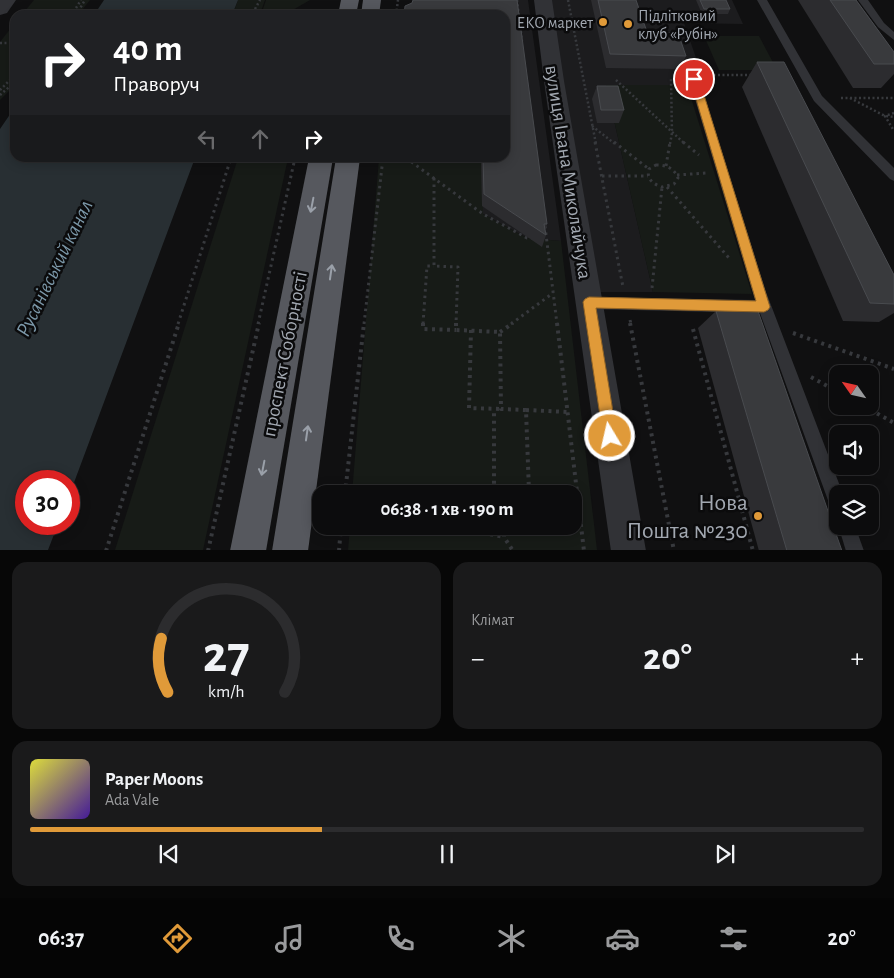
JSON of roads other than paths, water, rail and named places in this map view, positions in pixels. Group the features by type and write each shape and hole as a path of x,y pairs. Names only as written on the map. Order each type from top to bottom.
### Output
{"highway":[{"name":"проспект Соборності","path":"248,550 320,162"},
{"name":"проспект Соборності","path":"290,550 347,162"}],"street":[{"name":"вулиця Івана Миколайчука","path":"542,0 629,550"}],"lane":[{"path":"762,0 818,98 894,176"},
{"path":"863,0 881,26 894,36"},
{"path":"698,77 722,172 764,307 831,485"},
{"path":"589,302 764,307"},
{"path":"849,535 855,550"}],"water":[{"path":"104,0 238,0 234,10 97,10"},
{"name":"Русанівський канал","path":"10,114 10,162 194,162 79,470 15,470 15,535 54,535 48,550 0,550 0,129"}],"place":[{"name":"ЕКО маркет","path":"603,22"},
{"name":"Підлітковий клуб «Рубін»","path":"628,24"},
{"name":"Нова Пошта №230","path":"758,516"}]}
